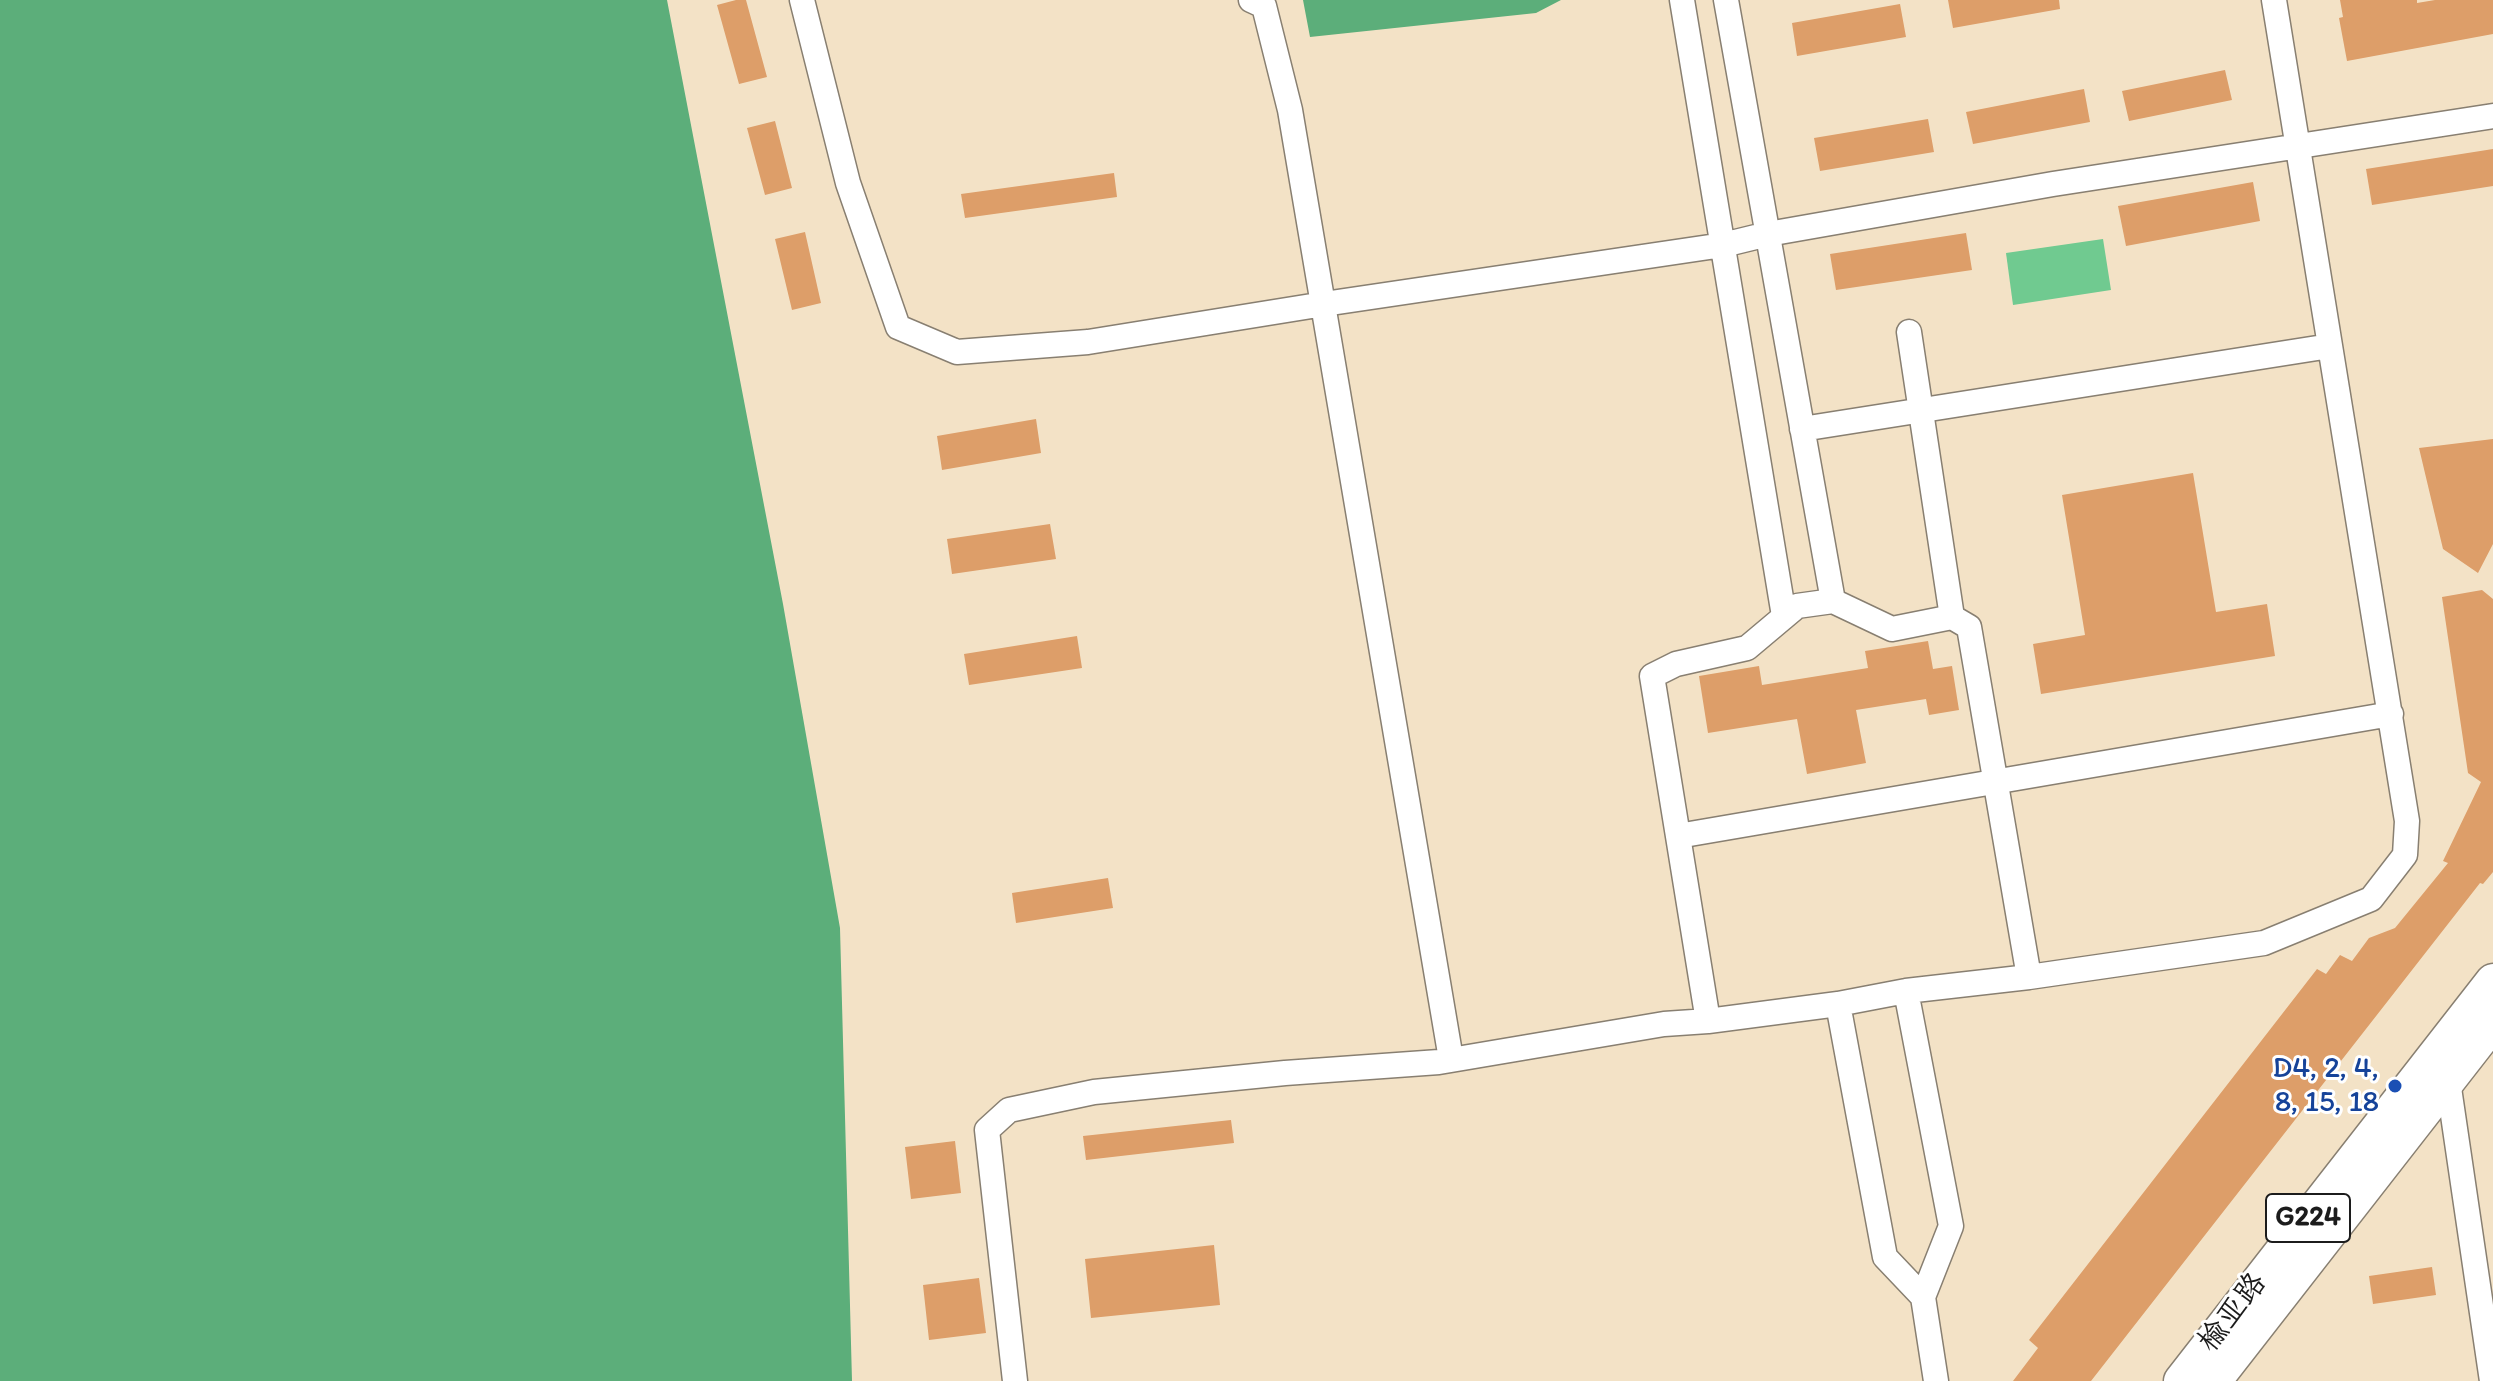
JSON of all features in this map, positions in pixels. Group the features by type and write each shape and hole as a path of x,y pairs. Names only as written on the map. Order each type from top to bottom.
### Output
{"highway":[{"name":"榆亚路","path":"2181,1381 2493,981"},
{"name":"榆亚路","path":"2214,1381 2493,1023"}],"lane":[{"path":"802,0 848,183 898,327 957,352 1088,342 1723,245 1768,234 2053,184 2493,116"},
{"path":"1682,0 1784,616"},
{"path":"1726,0 1833,601"},
{"path":"1015,1381 987,1130 1009,1110 1094,1092 1451,1059 1664,1024 1838,1004 1906,991 2029,977 2264,943 2371,899 2405,855 2407,821 2274,0"},
{"path":"1260,2 1290,110 1451,1059"},
{"path":"1909,332 1952,617"},
{"path":"1802,429 2330,346"},
{"path":"1708,1021 1652,676 1676,664 1747,648 1797,606 1833,601 1892,629 1952,617 1969,627 2029,977"},
{"path":"1678,836 2391,714"},
{"path":"1906,991 1951,1226 1923,1297 1936,1381"},
{"path":"1838,1004 1885,1257 1923,1297"},
{"path":"2448,1081 2492,1381"}],"green space":[{"path":"0,0 667,0 783,604 840,928 852,1381 0,1381"},
{"path":"1303,0 1561,0 1536,13 1310,37"},
{"path":"2103,239 2111,290 2013,305 2006,253"}],"building":[{"path":"746,0 767,77 739,84 717,5"},
{"path":"1948,0 2059,0 2060,9 1953,28"},
{"path":"2340,0 2417,0 2417,3 2493,0 2493,34 2347,61 2339,18 2343,17"},
{"path":"1900,4 1906,37 1797,56 1792,23"},
{"path":"2225,70 2232,100 2129,121 2122,91"},
{"path":"2084,89 2090,122 1973,144 1966,112"},
{"path":"1928,119 1934,152 1820,171 1814,138"},
{"path":"775,121 792,188 765,195 747,128"},
{"path":"2493,149 2493,186 2372,205 2366,169"},
{"path":"1114,173 1117,197 965,218 961,194"},
{"path":"2253,182 2260,221 2126,246 2118,206"},
{"path":"805,232 821,303 792,310 775,239"},
{"path":"1966,233 1972,270 1836,290 1830,254"},
{"path":"1036,419 1041,453 942,470 937,436"},
{"path":"2493,439 2493,544 2478,573 2443,549 2419,448"},
{"path":"2193,473 2216,612 2267,604 2275,656 2041,694 2033,644 2085,635 2062,495"},
{"path":"1050,524 1056,559 952,574 947,539"},
{"path":"2482,590 2493,599 2493,872 2483,884 2480,883 2091,1381 2013,1381 2038,1348 2029,1340 2317,969 2326,974 2340,955 2352,961 2369,938 2395,928 2448,863 2443,861 2481,782 2468,773 2442,597"},
{"path":"1077,636 1082,668 969,685 964,654"},
{"path":"1928,641 1933,669 1952,666 1959,710 1929,715 1926,699 1856,710 1866,763 1807,774 1797,719 1708,733 1699,676 1759,666 1762,685 1868,668 1865,651"},
{"path":"1108,878 1113,908 1016,923 1012,893"},
{"path":"1231,1120 1234,1143 1086,1160 1083,1136"},
{"path":"955,1141 961,1193 911,1199 905,1147"},
{"path":"1214,1245 1220,1305 1091,1318 1085,1259"},
{"path":"2432,1267 2436,1295 2373,1304 2369,1276"},
{"path":"979,1278 986,1333 929,1340 923,1285"}],"place":[{"name":"D4, 2, 4, 8, 15, 18","path":"2395,1086"}]}
